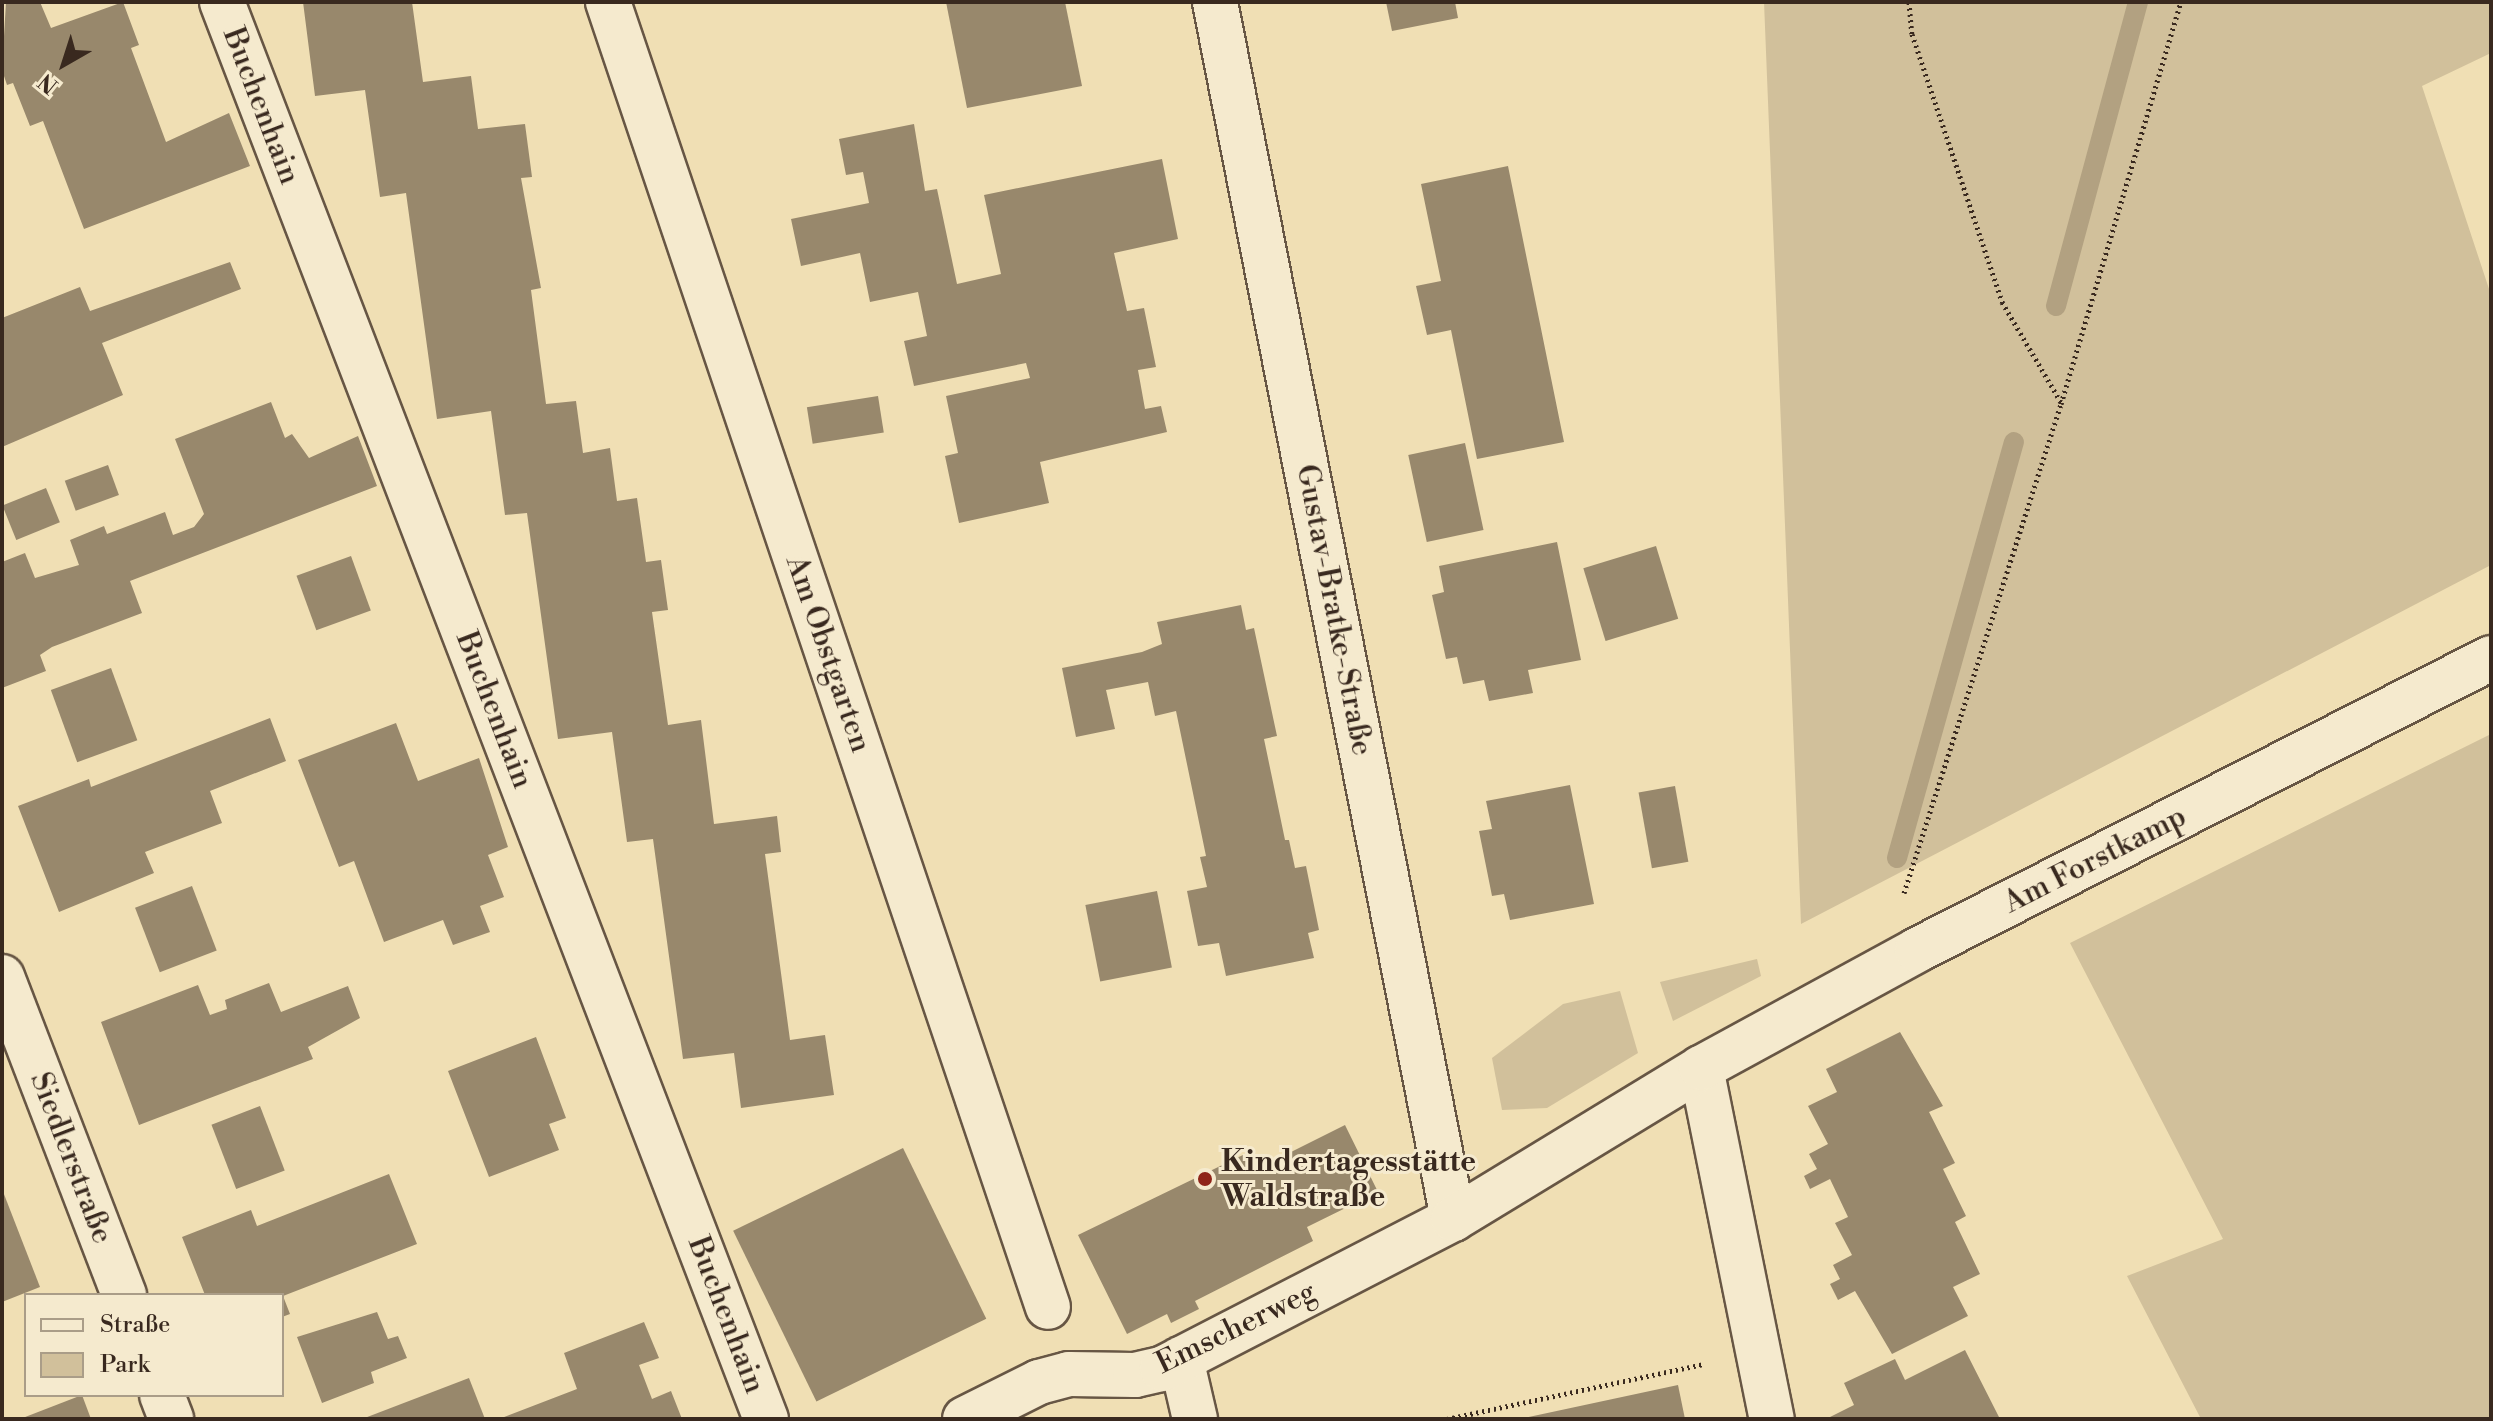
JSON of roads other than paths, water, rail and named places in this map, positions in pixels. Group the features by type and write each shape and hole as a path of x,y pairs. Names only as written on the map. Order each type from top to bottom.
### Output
{"street":[{"name":"Buchenhain","path":"222,2 766,1419"},
{"name":"Am Obstgarten","path":"608,2 1048,1307"},
{"name":"Gustav-Bratke-Straße","path":"1215,2 1453,1219"},
{"name":"Am Forstkamp","path":"1453,1219 1701,1068 1917,950 2491,658"},
{"name":"Siedlerstraße","path":"2,977 123,1293"},
{"path":"1701,1068 1772,1419"},
{"name":"Emscherweg","path":"965,1419 1039,1382 1069,1374 1135,1375 1181,1359 1453,1219"},
{"path":"1181,1359 1195,1419"},
{"path":"163,1397 171,1419"}],"waterway":[{"path":"2056,306 2138,2"},
{"path":"1897,858 2014,442"}],"place":[{"name":"Kindertagesstätte Waldstraße","path":"1205,1179"}]}
